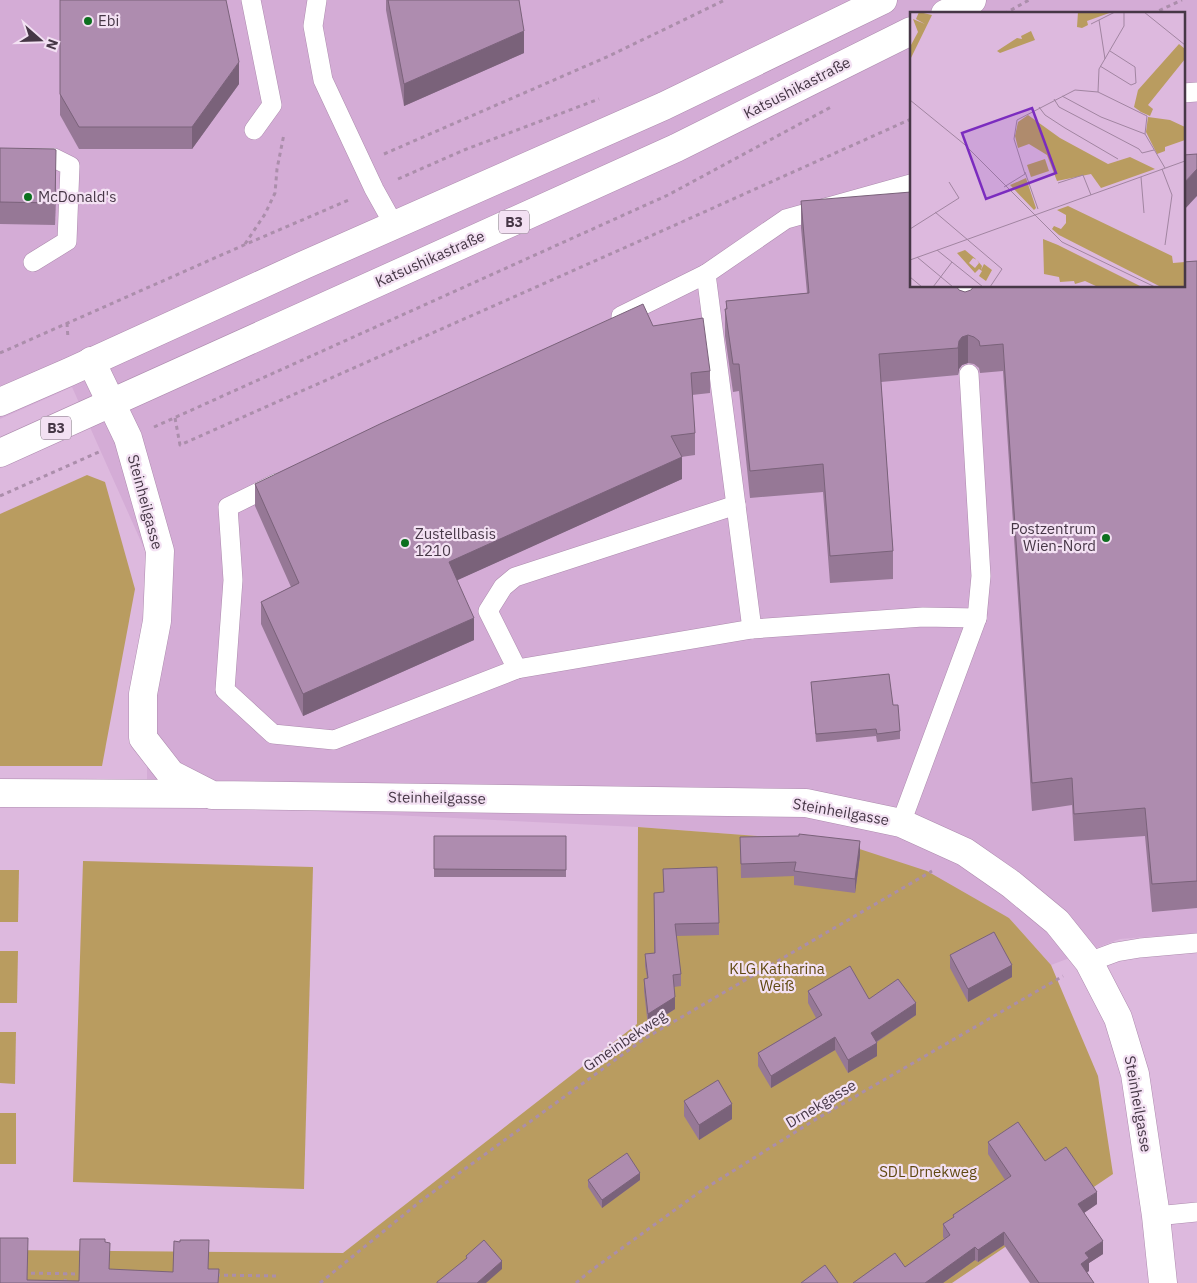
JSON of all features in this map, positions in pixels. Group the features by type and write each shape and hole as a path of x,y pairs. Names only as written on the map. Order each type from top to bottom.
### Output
{"main road":[{"path":"0,402 664,106 883,0"},
{"path":"949,12 972,0"},
{"name":"Katsushikastraße","path":"0,453 676,148 910,31"},
{"name":"Steinheilgasse","path":"91,361 128,438 160,550 157,621 142,694 143,738 171,774 212,794"},
{"name":"Steinheilgasse","path":"0,793 806,802 901,823 965,852 1011,884 1056,922 1089,962 1118,1018 1135,1074 1156,1216 1163,1283"}],"lane":[{"path":"251,0 272,105 254,130"},
{"path":"317,0 313,26 323,80 374,189 394,226"},
{"path":"1184,93 1197,92"},
{"path":"0,158 54,158 70,166 67,241 33,262"},
{"path":"609,322 706,274 786,219 910,184"},
{"path":"706,274 752,629"},
{"path":"964,288 965,308"},
{"path":"901,823 977,618 981,576 969,374"},
{"path":"290,477 228,508 234,580 225,690 273,734 334,740 517,669 752,629 923,617 977,618"},
{"path":"517,669 488,610 503,587 514,577 736,504"},
{"path":"1089,962 1116,952 1197,943"},
{"path":"1156,1216 1197,1212"}],"path":[{"path":"362,164 609,56 726,0"},
{"path":"1008,12 1030,0"},
{"path":"1156,12 1182,0"},
{"path":"0,353 464,150 600,99"},
{"path":"0,496 668,195 833,106"},
{"path":"175,418 180,445 910,119"},
{"path":"244,245 265,214 275,193 284,130"},
{"name":"Gmeinbekweg","path":"320,1283 422,1200 644,1039 965,852"},
{"name":"Drnekgasse","path":"576,1283 701,1191 813,1121 1089,962"},
{"path":"18,1273 84,1274"},
{"path":"66,1273 66,1283"},
{"path":"210,1275 279,1276"}],"shaded area":[{"path":"0,0 1197,0 1197,933 1120,939 1051,965 1009,918 838,842 638,827 147,803 147,555 72,387 0,419"}],"green space":[{"path":"87,475 105,482 135,589 102,766 0,766 0,514"},
{"path":"638,827 838,842 927,871 1009,918 1051,965 1098,1076 1113,1174 952,1283 0,1283 0,1250 343,1253 637,1024"},
{"path":"83,861 313,867 304,1189 73,1182"},
{"path":"0,870 19,870 18,922 0,922"},
{"path":"0,951 18,951 17,1003 0,1003"},
{"path":"0,1032 16,1032 15,1084 0,1083"},
{"path":"0,1113 16,1113 16,1164 0,1164"}],"building":[{"path":"60,0 226,0 239,62 192,127 79,127 60,94"},
{"path":"388,0 519,0 524,31 404,84"},
{"path":"0,148 56,150 55,203 0,202"},
{"path":"1197,154 1197,169 1184,183 1184,155"},
{"name":"Postzentrum Wien-Nord","path":"910,192 910,288 958,288 965,292 972,288 1184,288 1184,262 1197,261 1197,881 1152,884 1145,808 1074,814 1072,778 1032,783 1003,344 980,346 979,341 968,335 962,337 958,348 879,354 893,551 830,556 823,464 750,471 739,364 733,364 725,309 727,309 726,301 809,293 801,201"},
{"name":"Zustellbasis 1210","path":"643,304 653,326 703,318 710,371 691,373 695,433 671,436 682,457 449,562 474,618 303,694 261,602 299,583 255,484 382,423"},
{"path":"889,674 893,705 898,705 900,731 877,734 876,729 816,734 811,682"},
{"path":"799,834 860,841 855,879 794,871 796,862 741,864 740,837 799,836"},
{"path":"434,836 566,836 566,870 434,869"},
{"path":"717,867 719,923 675,924 681,974 673,975 675,997 648,1014 644,979 648,978 645,954 655,953 654,893 664,892 663,869"},
{"path":"994,932 1012,965 968,989 950,955"},
{"path":"850,966 869,999 898,979 916,1003 871,1033 877,1043 848,1060 835,1037 771,1076 758,1053 822,1015 808,991"},
{"path":"718,1080 732,1104 699,1125 684,1101"},
{"path":"1018,1122 1045,1161 1066,1147 1097,1192 1078,1204 1103,1241 1085,1253 1089,1258 1081,1264 1094,1283 1039,1283 1004,1232 978,1250 975,1247 925,1283 853,1283 895,1253 905,1267 950,1235 943,1224 954,1217 953,1215 1011,1176 988,1142"},
{"path":"627,1153 640,1173 602,1200 588,1180"},
{"path":"0,1238 28,1238 27,1280 79,1281 80,1239 105,1239 105,1242 110,1243 109,1269 173,1272 174,1241 209,1240 208,1269 219,1269 218,1283 0,1283"},
{"path":"484,1240 502,1261 477,1283 437,1283 467,1258 466,1256"},
{"path":"825,1265 838,1283 801,1283"}],"place":[{"name":"Ebi","path":"88,21"},
{"name":"McDonald's","path":"28,197"},
{"name":"Postzentrum Wien-Nord","path":"1106,538"},
{"name":"Zustellbasis 1210","path":"405,543"}],"park label":[{"name":"KLG Katharina Weiß","path":"777,978"},
{"name":"SDL Drnekweg","path":"928,1172"}]}
